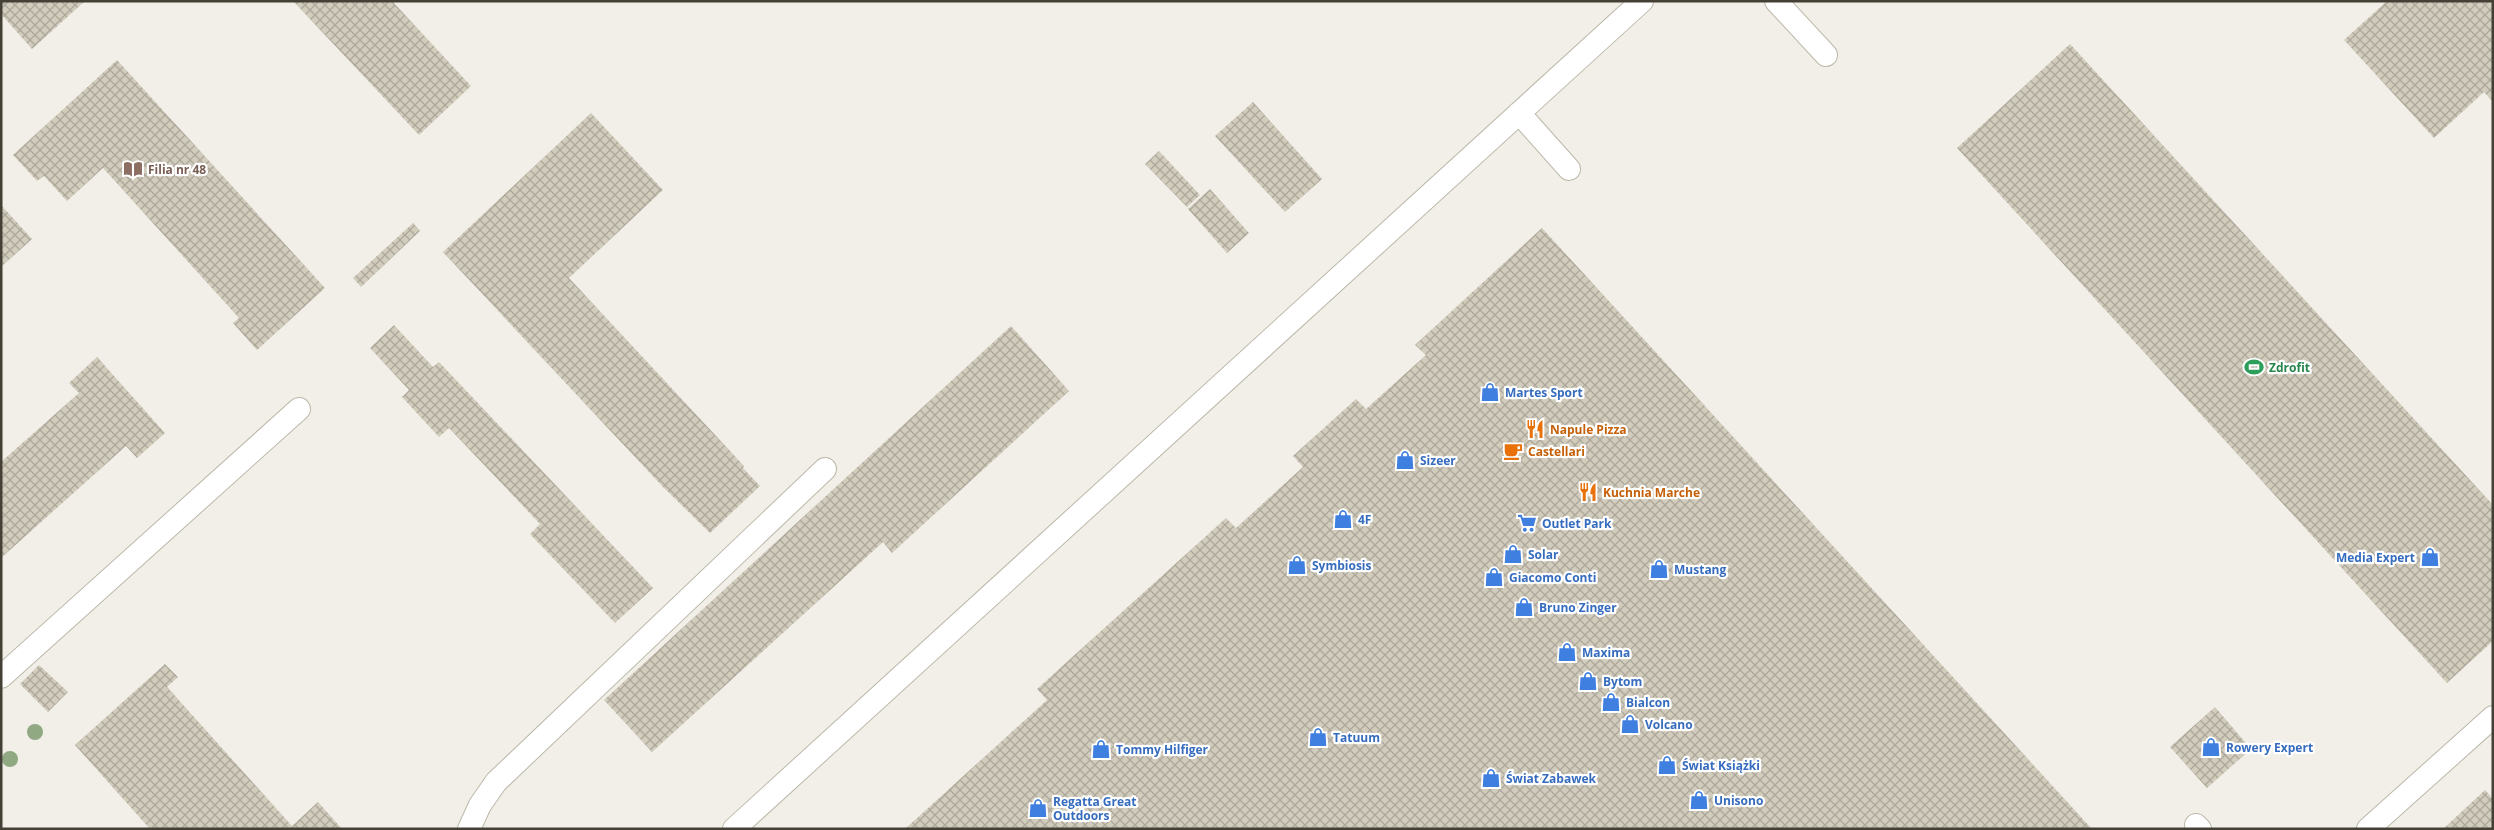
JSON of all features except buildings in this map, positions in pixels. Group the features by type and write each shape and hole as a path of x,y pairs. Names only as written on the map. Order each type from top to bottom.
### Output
{"lane":[{"path":"734,829 1642,1"},
{"path":"1776,1 1826,55"},
{"path":"1519,113 1569,169"},
{"path":"1,677 299,409"},
{"path":"470,829 480,805 496,782 825,468"},
{"path":"2368,829 2493,717"}],"place":[{"name":"Filia nr 48","path":"133,169"},
{"name":"Zdrofit","path":"2254,367"},
{"name":"Martes Sport","path":"1490,392"},
{"name":"Napule Pizza","path":"1535,429"},
{"name":"Castellari","path":"1513,451"},
{"name":"Sizeer","path":"1405,460"},
{"name":"Kuchnia Marche","path":"1588,492"},
{"name":"4F","path":"1343,519"},
{"name":"Outlet Park","path":"1527,523"},
{"name":"Solar","path":"1513,554"},
{"name":"Media Expert","path":"2430,557"},
{"name":"Symbiosis","path":"1297,565"},
{"name":"Mustang","path":"1659,569"},
{"name":"Giacomo Conti","path":"1494,577"},
{"name":"Bruno Zinger","path":"1524,607"},
{"name":"Maxima","path":"1567,652"},
{"name":"Bytom","path":"1588,681"},
{"name":"Bialcon","path":"1611,702"},
{"name":"Volcano","path":"1630,724"},
{"name":"Tatuum","path":"1318,737"},
{"name":"Rowery Expert","path":"2211,747"},
{"name":"Tommy Hilfiger","path":"1101,749"},
{"name":"Świat Książki","path":"1667,765"},
{"name":"Świat Zabawek","path":"1491,778"},
{"name":"Unisono","path":"1699,800"},
{"name":"Regatta Great Outdoors","path":"1038,808"}]}
